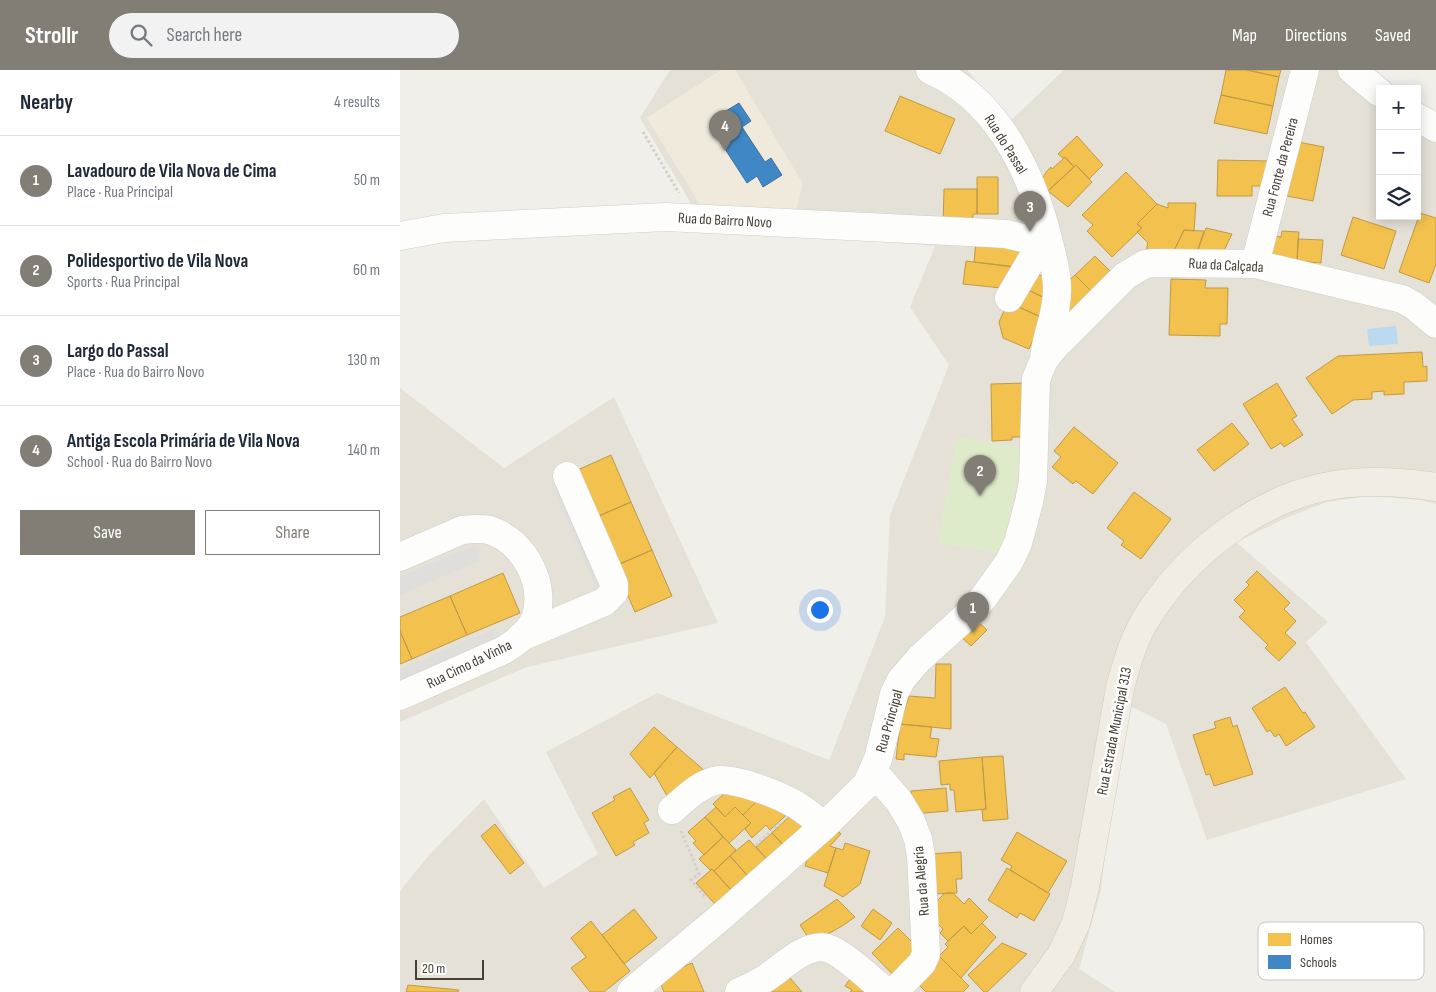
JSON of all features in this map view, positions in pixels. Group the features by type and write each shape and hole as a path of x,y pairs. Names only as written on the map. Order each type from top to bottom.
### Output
{"main road":[{"name":"Rua Estrada Municipal 313","path":"1034,992 1061,955 1076,923 1085,887 1120,688 1127,663 1143,625 1162,595 1179,575 1220,537 1252,515 1284,500 1318,489 1352,483 1394,483 1436,487"}],"street":[{"name":"Rua do Passal","path":"930,70 953,81 983,107 1009,144 1031,185 1040,210 1045,243 1057,288 1055,306 1046,338 1044,360"},
{"name":"Rua Fonte da Pereira","path":"1255,264 1305,70"},
{"path":"1352,70 1376,89"},
{"path":"1421,119 1436,128"},
{"name":"Rua do Bairro Novo","path":"400,236 444,228 666,217 1006,234 1045,243"},
{"path":"1009,298 1045,243"},
{"name":"Rua da Calçada","path":"1044,360 1057,344 1116,284 1140,266 1155,262 1255,264 1425,304 1436,324"},
{"name":"Rua Principal","path":"631,992 722,916 824,826 867,784 874,772 894,694 901,680 919,659 980,602 1010,562 1018,543 1029,502 1032,481 1035,386 1038,372 1044,360"},
{"path":"521,637 604,602 614,592 612,580 567,476"},
{"name":"Rua Cimo da Vinha","path":"400,557 453,534 472,528 490,530 506,538 525,559 538,588 538,606 533,623 521,637 504,650 400,696"},
{"name":"Rua da Alegria","path":"874,772 892,791 909,818 918,839 921,856 926,954 922,963 894,992"},
{"path":"672,810 691,793 704,785 716,780 724,780 788,800 824,826"},
{"path":"739,992 765,979 802,953 819,948 827,948 834,951 886,992"}],"path":[{"path":"643,132 694,218"},
{"path":"672,810 699,874 691,880 722,916"}],"shaded area":[{"path":"670,70 967,70 1009,122 1064,70 1367,70 1377,85 1376,220 1421,220 1421,111 1436,122 1436,504 1420,500 1370,496 1327,502 1286,518 1236,542 1328,622 1306,642 1406,779 1207,840 1166,724 1126,704 1111,794 1101,890 1079,969 1115,992 400,992 400,891 429,855 484,799 544,888 598,854 546,752 657,693 829,760 885,617 890,515 949,365 910,307 935,246 705,227 640,118"},
{"path":"721,70 735,70 803,184 796,210 700,205 647,118"},
{"path":"400,388 504,468 614,397 718,623 527,667 400,722"},
{"path":"564,478 608,579 595,585 551,483"},
{"path":"475,545 481,560 400,595 400,577"},
{"path":"496,628 502,642 400,686 400,669"}],"green space":[{"path":"957,437 1022,448 1003,554 938,543"}],"water":[{"path":"1396,326 1398,344 1369,346 1367,329"}],"building: Homes":[{"path":"1226,70 1247,70 1279,77 1273,106 1221,95"},
{"path":"1247,70 1281,70 1279,77"},
{"path":"1221,95 1273,106 1267,134 1214,123"},
{"path":"900,96 955,119 940,154 885,131"},
{"path":"1077,136 1103,165 1089,179 1076,165 1074,167 1065,157 1063,158 1058,154"},
{"path":"1298,142 1324,147 1313,201 1287,196"},
{"path":"1065,157 1074,167 1048,191 1047,195 1038,185 1047,171"},
{"path":"1218,160 1269,161 1268,186 1252,186 1252,196 1217,196"},
{"path":"1076,165 1092,182 1068,207 1048,191"},
{"path":"1126,172 1157,204 1137,224 1142,228 1112,257 1087,231 1093,225 1082,215"},
{"path":"977,177 998,177 998,214 977,214"},
{"path":"944,189 977,189 977,214 973,214 972,228 943,227"},
{"path":"1168,203 1196,203 1194,231 1184,230 1170,259 1145,255 1148,243 1137,232 1142,228 1137,224 1157,204 1168,208"},
{"path":"1421,213 1436,218 1436,264 1429,283 1399,272 1418,220 1421,220"},
{"path":"1353,217 1396,231 1384,269 1341,255"},
{"path":"1206,228 1232,234 1221,257 1195,258"},
{"path":"1184,230 1204,231 1195,258 1170,259"},
{"path":"1282,231 1299,232 1297,261 1269,257 1273,236 1281,237"},
{"path":"1298,239 1323,240 1321,263 1297,261"},
{"path":"976,241 1021,246 1018,267 974,262"},
{"path":"1095,256 1116,277 1096,296 1075,275"},
{"path":"966,261 1013,267 1011,289 963,284"},
{"path":"1035,274 1054,279 1051,301 1020,286"},
{"path":"1075,275 1096,296 1070,321 1059,309 1063,286"},
{"path":"1171,279 1206,280 1205,288 1228,288 1227,324 1220,324 1220,336 1169,335"},
{"path":"1020,286 1051,301 1043,318 1012,304"},
{"path":"1008,302 1043,318 1029,349 1003,338 999,322"},
{"path":"1422,352 1423,367 1427,366 1427,381 1404,382 1404,394 1384,395 1384,391 1372,392 1372,399 1353,400 1332,414 1306,378 1338,356"},
{"path":"1026,383 1027,437 1012,437 1012,440 992,441 991,384"},
{"path":"1277,383 1297,416 1292,419 1303,435 1284,447 1281,443 1271,449 1243,404"},
{"path":"1232,423 1249,444 1214,471 1197,450"},
{"path":"1074,427 1118,463 1093,494 1076,481 1073,484 1052,467 1061,457 1054,451"},
{"path":"611,455 631,502 594,518 573,472"},
{"path":"1134,492 1171,519 1141,559 1121,545 1124,541 1107,528"},
{"path":"631,502 652,550 615,566 594,518"},
{"path":"652,550 672,596 635,612 615,566"},
{"path":"1257,571 1290,603 1284,609 1296,621 1285,633 1296,643 1279,661 1265,648 1268,645 1239,617 1245,611 1234,600 1249,585 1246,582"},
{"path":"503,573 520,613 467,635 450,596"},
{"path":"450,596 467,635 412,659 400,631 400,617"},
{"path":"975,619 987,630 971,646 959,635"},
{"path":"400,631 412,659 400,664"},
{"path":"936,664 951,664 951,729 900,724 909,696 935,698"},
{"path":"1285,687 1315,727 1286,746 1279,734 1275,737 1270,730 1267,732 1252,708"},
{"path":"1230,717 1233,727 1237,725 1253,774 1214,786 1210,774 1206,775 1193,735 1216,728 1214,722"},
{"path":"900,724 932,727 930,738 939,739 936,757 904,754 904,760 896,759"},
{"path":"654,727 677,747 650,778 630,754"},
{"path":"677,747 705,771 670,801 654,773"},
{"path":"1003,756 1008,819 983,821 982,810 986,809 982,757"},
{"path":"982,757 986,809 956,812 954,790 950,790 950,784 941,785 939,761"},
{"path":"630,788 649,820 644,823 649,833 633,842 635,845 616,856 592,813 615,800 613,797"},
{"path":"946,788 948,811 913,814 911,791"},
{"path":"729,789 757,801 743,815 735,807 725,817 713,804"},
{"path":"757,801 793,809 770,830 766,825 752,838 745,829 751,823 743,815"},
{"path":"716,807 725,817 735,807 751,823 729,843 705,817"},
{"path":"795,811 816,829 790,852 772,833"},
{"path":"705,817 723,837 704,855 693,843 696,841 688,832"},
{"path":"495,824 524,863 510,874 481,836"},
{"path":"831,825 841,834 830,846 836,848 828,873 805,866 813,840"},
{"path":"1017,832 1067,861 1048,893 1010,870 1012,866 1001,860"},
{"path":"772,833 790,852 774,867 756,847"},
{"path":"723,837 736,850 714,871 710,870 699,859"},
{"path":"749,840 774,867 755,884 730,856"},
{"path":"845,843 870,851 860,884 843,897 824,886 836,848 843,850"},
{"path":"961,852 962,879 956,879 957,893 932,894 926,854"},
{"path":"730,856 752,881 736,895 714,871"},
{"path":"1007,868 1050,894 1034,921 1020,913 1017,918 988,900"},
{"path":"712,869 738,898 722,912 696,883"},
{"path":"945,893 953,893 964,904 969,898 988,917 971,934 964,926 948,941 940,933 943,929 926,912"},
{"path":"837,899 855,917 812,943 800,925"},
{"path":"634,909 657,938 624,964 602,935"},
{"path":"873,909 892,923 880,940 861,926"},
{"path":"591,921 630,971 604,992 590,992 571,968 586,957 571,938"},
{"path":"982,923 996,937 961,978 939,956 948,947 945,944 964,926 971,934"},
{"path":"898,928 924,954 898,980 872,953"},
{"path":"1002,943 1027,954 987,992 984,992 968,975"},
{"path":"939,956 969,986 963,992 926,992 915,981"},
{"path":"692,963 704,992 664,992 658,977"},
{"path":"785,972 802,992 751,992"},
{"path":"852,976 874,992 850,992 852,990 845,986"},
{"path":"408,985 459,990 458,992 406,992"}],"building: Schools":[{"path":"739,103 751,121 742,127 765,162 771,158 782,175 763,187 757,176 747,183 714,132 727,123 721,114"}],"place":[{"name":"Antiga Escola Primária de Vila Nova","path":"725,151"},
{"name":"Largo do Passal","path":"1030,232"},
{"name":"Polidesportivo de Vila Nova","path":"980,496"},
{"name":"Lavadouro de Vila Nova de Cima","path":"973,633"}]}
